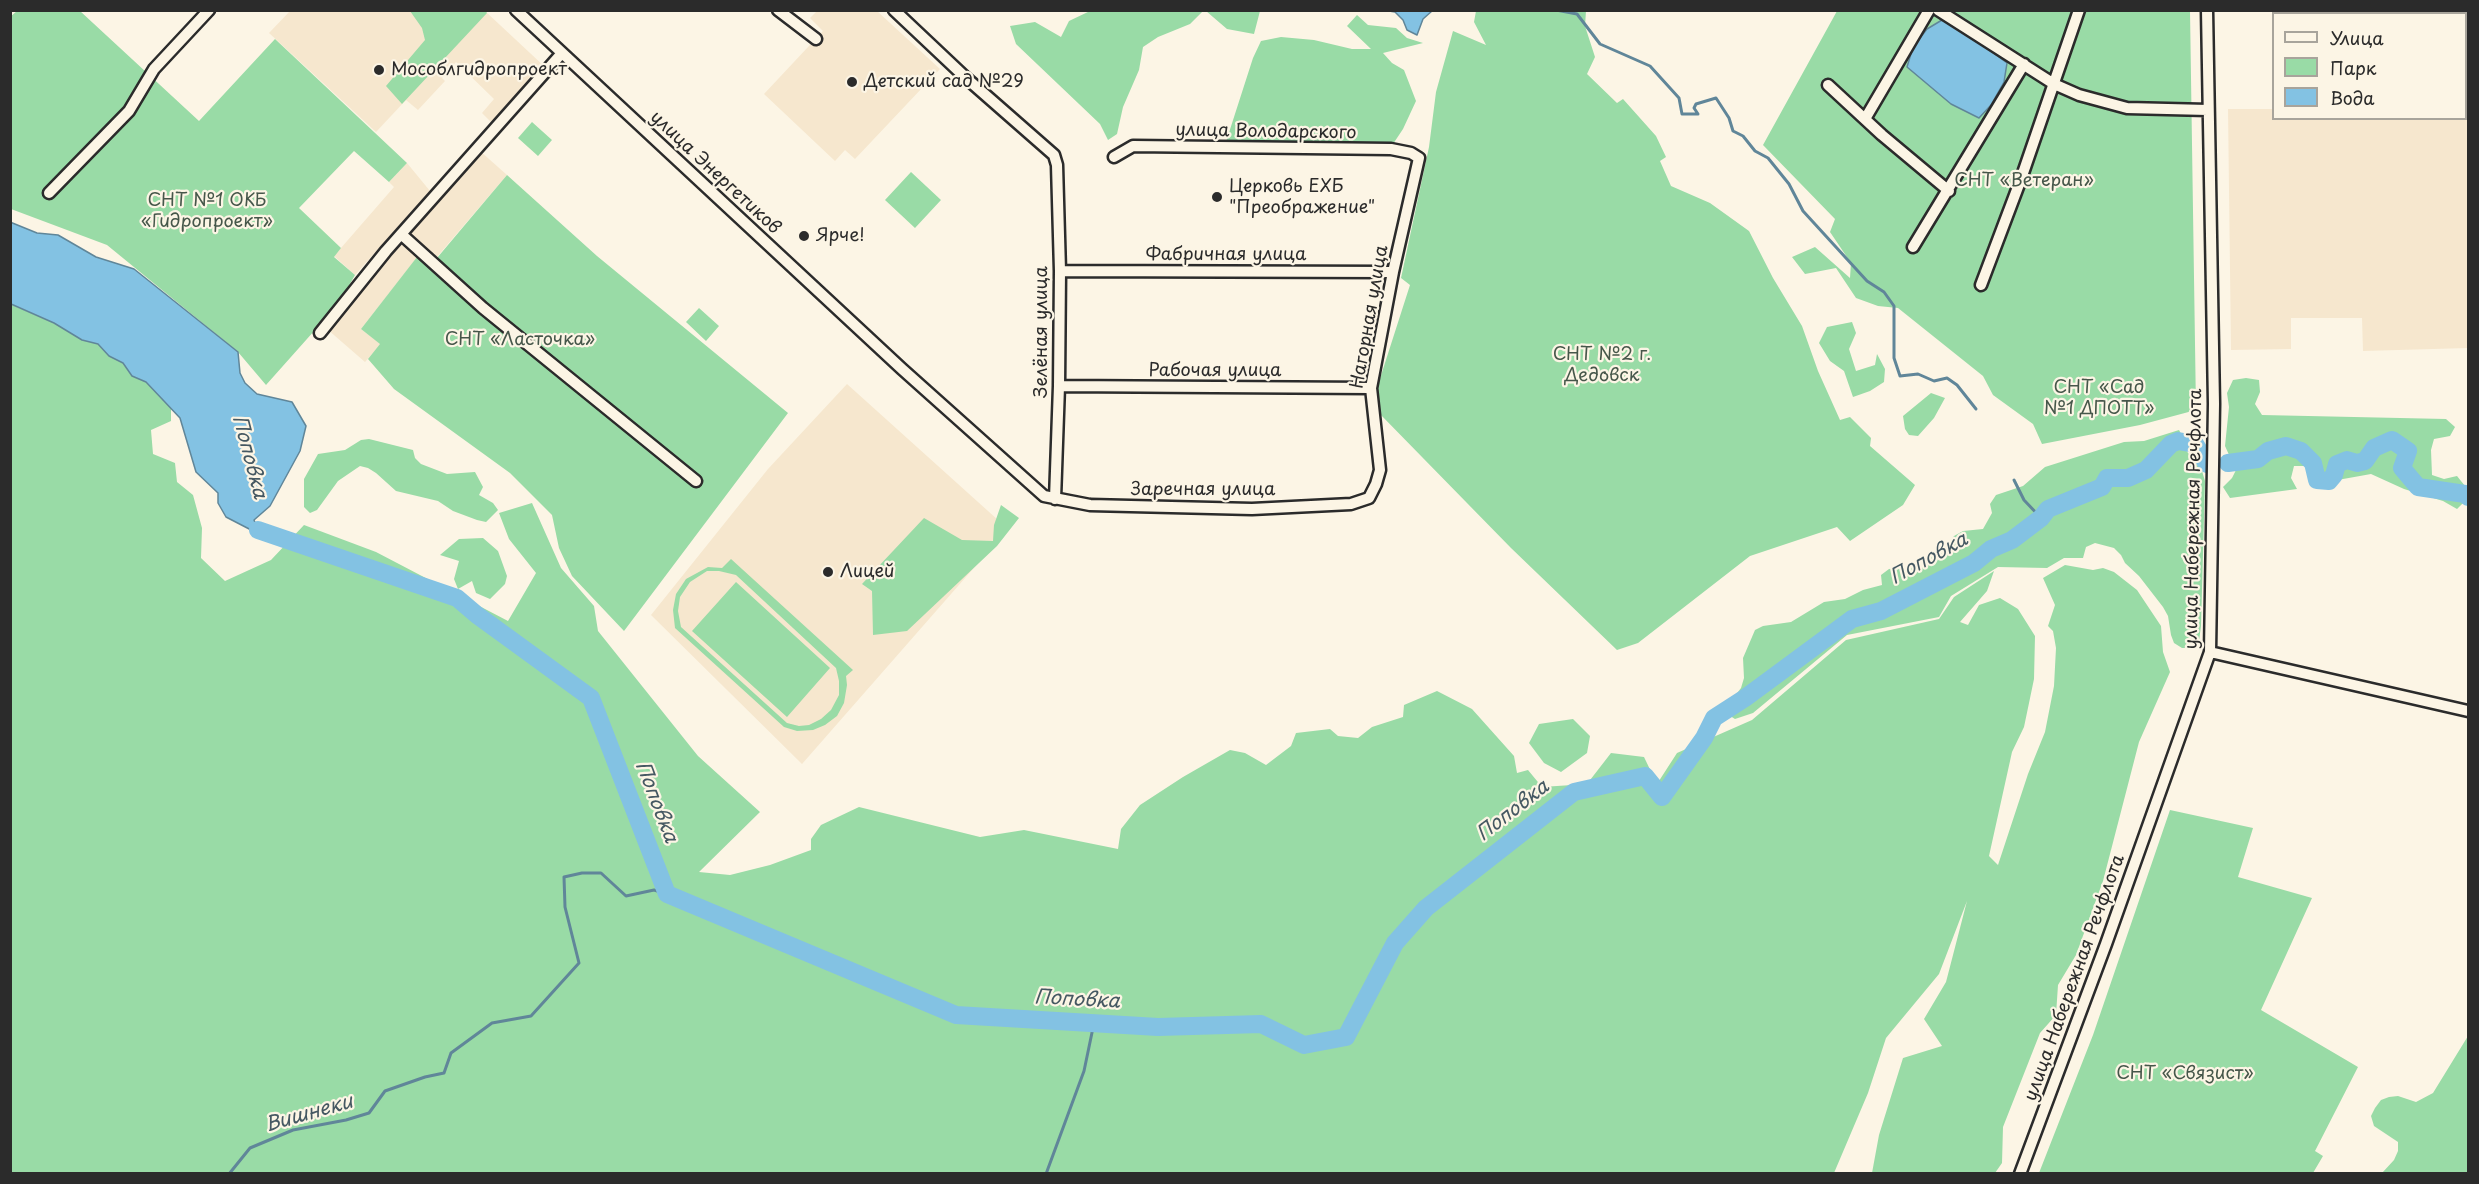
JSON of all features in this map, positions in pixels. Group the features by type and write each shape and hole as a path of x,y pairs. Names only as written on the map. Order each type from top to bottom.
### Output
{"street":[{"path":"49,193 129,111 154,69 209,10"},
{"name":"улица Энергетиков","path":"516,10 1036,490 1044,496 1055,499"},
{"path":"778,10 816,39"},
{"name":"Зелёная улица","path":"894,10 965,77 1054,155 1060,271 1055,499"},
{"path":"1865,119 1929,10"},
{"path":"1938,10 2055,84 2105,103 2127,108 2208,110"},
{"path":"1982,285 2055,84 2079,10"},
{"name":"улица Набережная Речфлота","path":"2020,1173 2106,944 2210,652 2214,404 2207,10"},
{"path":"320,333 401,234 562,53"},
{"path":"1913,247 2024,64"},
{"path":"1828,85 1882,135 1949,191"},
{"name":"улица Володарского","path":"1114,157 1133,146 1391,149 1411,153 1419,158"},
{"name":"Нагорная улица","path":"1352,504 1370,498 1380,470 1371,388 1393,272 1419,158"},
{"path":"401,234 483,308 696,480"},
{"name":"Фабричная улица","path":"1060,271 1393,272"},
{"name":"Рабочая улица","path":"1059,386 1371,388"},
{"name":"Заречная улица","path":"1055,499 1090,505 1252,509 1352,504"},
{"path":"2210,652 2469,711"}],"shaded area":[{"name":"Мособлгидропроект","path":"290,11 485,11 545,67 493,124 482,113 494,99 456,62 442,78 445,81 418,110 406,100 376,132 269,33"},
{"name":"Детский сад №29","path":"817,11 877,11 940,69 855,159 845,150 835,161 764,94 823,31 810,18"},
{"path":"2228,109 2272,109 2272,120 2467,120 2468,110 2468,348 2363,351 2362,318 2291,318 2291,349 2231,350"},
{"path":"480,151 507,175 436,258 424,249 361,329 381,344 365,362 327,329"},
{"path":"407,163 430,191 355,275 334,256 394,187 389,182"},
{"name":"Лицей","path":"847,384 1008,529 802,764 651,615 768,469"}],"green space":[{"path":"485,10 487,13 402,104 386,86 425,40 422,28 410,11"},
{"name":"СНТ №1 ОКБ «Гидропроект»","path":"17,11 80,11 199,121 275,39 407,163 389,182 354,151 299,208 341,248 334,257 355,275 339,303 266,385 238,352 107,245 11,209 10,17"},
{"path":"1090,11 1203,11 1190,24 1158,37 1143,47 1139,70 1123,107 1117,134 1108,140 1100,124 1016,44 1010,26 1035,22 1061,37 1069,21"},
{"path":"1206,11 1260,11 1254,34 1227,29"},
{"name":"СНТ №2 г. Дедовск","path":"1476,11 1586,11 1585,26 1595,57 1587,74 1617,103 1623,99 1656,136 1666,157 1660,161 1671,186 1710,203 1749,231 1773,278 1802,326 1818,371 1840,420 1850,417 1871,438 1870,446 1915,485 1903,505 1850,541 1837,527 1750,556 1638,643 1617,650 1511,548 1378,412 1376,391 1410,285 1401,278 1429,147 1436,92 1453,31 1486,45 1474,22"},
{"name":"СНТ «Ветеран»","path":"1837,11 2190,11 2196,410 2140,425 2042,444 2033,424 1993,395 1983,376 1898,308 1878,306 1856,298 1836,268 1805,274 1792,257 1815,247 1850,278 1851,263 1830,232 1835,219 1763,145"},
{"path":"1357,15 1368,25 1396,28 1407,38 1423,43 1383,53 1392,63 1404,70 1416,101 1403,129 1389,150 1225,145 1253,58 1261,41 1281,37 1314,40 1352,49 1371,49 1347,26"},
{"path":"532,122 552,140 538,156 518,138"},
{"path":"911,172 941,200 915,228 885,200"},
{"name":"СНТ «Ласточка»","path":"507,175 597,256 788,413 624,631 572,576 559,548 552,515 510,473 394,389 368,359 380,344 361,329 424,248 437,258"},
{"path":"10,304 54,323 82,340 98,344 109,356 123,363 132,376 146,382 171,407 171,421 151,430 153,454 175,463 177,482 193,495 202,528 201,558 225,581 271,560 304,525 376,552 508,621 536,573 509,539 499,513 532,503 561,568 594,606 598,631 698,756 760,812 699,872 730,875 770,865 811,850 811,839 821,825 859,807 980,837 1024,830 1118,849 1121,829 1140,805 1230,750 1245,753 1266,765 1291,746 1296,733 1330,729 1338,736 1358,738 1372,727 1403,717 1404,705 1437,691 1472,709 1514,756 1517,773 1528,770 1542,787 1587,784 1611,753 1644,757 1657,784 1677,753 1752,720 1846,640 1939,619 1954,597 1994,571 1987,591 1960,622 1968,625 1979,605 2000,598 2018,609 2035,636 2034,679 2024,727 2012,752 1989,856 1998,865 2028,774 2045,732 2054,686 2056,648 2053,631 2048,626 2055,605 2043,578 2065,565 2093,570 2103,568 2114,572 2137,590 2161,626 2163,652 2170,672 2139,742 2103,881 2076,955 2058,985 2056,1015 2040,1033 2003,1127 2002,1163 1995,1173 1872,1173 1879,1135 1903,1058 1942,1046 1924,1019 1946,982 1967,901 1939,974 1886,1038 1868,1093 1834,1173 11,1173"},
{"path":"699,308 719,326 706,341 686,322"},
{"path":"1852,322 1856,333 1849,349 1856,371 1875,365 1877,354 1885,369 1884,382 1870,391 1853,397 1844,371 1830,361 1819,343 1827,327"},
{"path":"2246,378 2259,380 2260,392 2255,404 2262,415 2446,419 2455,427 2450,436 2434,439 2431,450 2432,475 2444,479 2457,476 2465,486 2466,500 2457,509 2443,501 2404,489 2371,474 2332,481 2315,474 2306,466 2294,466 2291,478 2297,489 2230,498 2223,487 2232,478 2238,466 2230,457 2225,446 2229,407 2227,393 2233,380"},
{"path":"1931,393 1945,398 1934,418 1918,436 1909,435 1905,429 1903,416"},
{"path":"2179,430 2184,439 2185,449 2202,471 2205,481 2201,626 2199,641 2192,648 2182,648 2174,643 2168,616 2163,607 2139,576 2125,563 2121,555 2114,548 2095,543 2086,547 2083,558 2064,558 2047,568 1998,567 1951,596 1939,617 1847,635 1753,713 1735,719 1727,714 1729,704 1741,688 1744,678 1743,658 1755,630 1763,626 1791,622 1824,602 1845,599 1863,590 1882,585 1881,575 1889,569 1907,567 1924,558 1942,553 1954,536 1963,531 1983,529 1992,513 1990,504 1996,495 2023,486 2045,467 2124,442 2144,441"},
{"path":"369,439 413,450 415,458 421,464 447,474 475,472 483,487 479,495 493,503 498,510 486,522 477,520 453,511 438,501 396,491 376,473 360,466 338,481 317,510 310,513 304,507 304,479 318,454 345,450 361,440"},
{"path":"1001,505 1019,518 997,546 907,631 873,635 872,591 862,584 924,518 962,540 993,541 994,525"},
{"path":"483,538 498,551 507,576 505,584 490,599 476,593 472,581 458,589 454,579 459,561 440,555 459,539"},
{"path":"731,559 853,670 846,676 844,703 837,716 825,725 813,730 797,731 784,727 675,628 673,610 676,594 686,579 708,567 722,568","holes":["707,571 736,575 836,668 839,695 831,710 821,719 809,725 799,726 787,723 681,627 678,611 680,597 690,582"]},
{"path":"736,582 830,668 787,717 692,631"},
{"path":"1573,719 1590,736 1587,753 1561,772 1544,763 1529,743 1539,724"},
{"name":"СНТ «Связист»","path":"2170,810 2253,828 2238,877 2312,898 2261,1010 2358,1067 2315,1151 2323,1156 2313,1173 2039,1173 2093,1035"},
{"path":"2468,1036 2468,1173 2382,1173 2394,1160 2398,1151 2398,1142 2374,1126 2371,1116 2375,1108 2381,1100 2389,1097 2398,1096 2416,1102 2433,1093"}],"water":[{"path":"1432,10 1423,19 1417,35 1407,30 1403,20 1395,12 1389,11"},
{"path":"1942,20 1969,35 2007,63 2004,82 1991,105 1979,118 1951,104 1907,67 1913,47 1927,29"},
{"path":"10,222 37,233 58,235 96,257 134,269 238,352 240,373 245,383 257,394 292,402 306,426 300,451 270,506 254,520 258,530 255,532 226,517 218,503 218,493 196,472 180,418 146,382 132,376 123,363 109,356 98,344 82,340 54,323 11,304"}],"waterway":[{"path":"1556,10 1577,14 1600,44 1650,66 1679,98 1682,114 1698,114 1694,108 1696,104 1716,98 1729,118 1733,131 1743,136 1755,151 1768,158 1789,184 1803,211 1867,281 1884,292 1894,306 1894,358 1900,376 1918,374 1934,381 1947,378 1957,385 1976,409"},
{"name":"Поповка","path":"2228,463 2258,459 2268,451 2286,446 2301,451 2313,463 2317,480 2329,481 2334,475 2337,464 2347,460 2357,463 2365,461 2374,448 2392,440 2408,451 2402,468 2418,487 2465,494 2468,497"},
{"name":"Поповка","path":"258,530 457,598 591,698 667,894 956,1015 1158,1027 1261,1024 1304,1045 1346,1037 1395,943 1426,908 1574,792 1645,776 1662,797 1704,738 1714,718 1745,698 1852,619 1881,611 1974,563 1991,549 2012,540 2041,518 2048,509 2102,487 2107,478 2128,478 2146,470 2171,444 2178,441 2195,444 2207,464"},
{"path":"2014,480 2024,500 2041,518"},
{"name":"Вишнеки","path":"229,1174 250,1148 293,1130 346,1120 369,1113 385,1091 444,1073 451,1053 492,1023 531,1016 579,963 565,907 564,877 582,873 601,873 626,896 654,890 667,894"},
{"path":"1046,1174 1084,1071 1094,1023"}],"place":[{"name":"Мособлгидропроект","path":"379,70"},
{"name":"Детский сад №29","path":"852,82"},
{"name":"Церковь ЕХБ \"Преображение\"","path":"1217,197"},
{"name":"Ярче!","path":"804,236"},
{"name":"Лицей","path":"828,572"}],"park label":[{"name":"СНТ «Сад №1 ДПОТТ»","path":"2099,398"}]}
